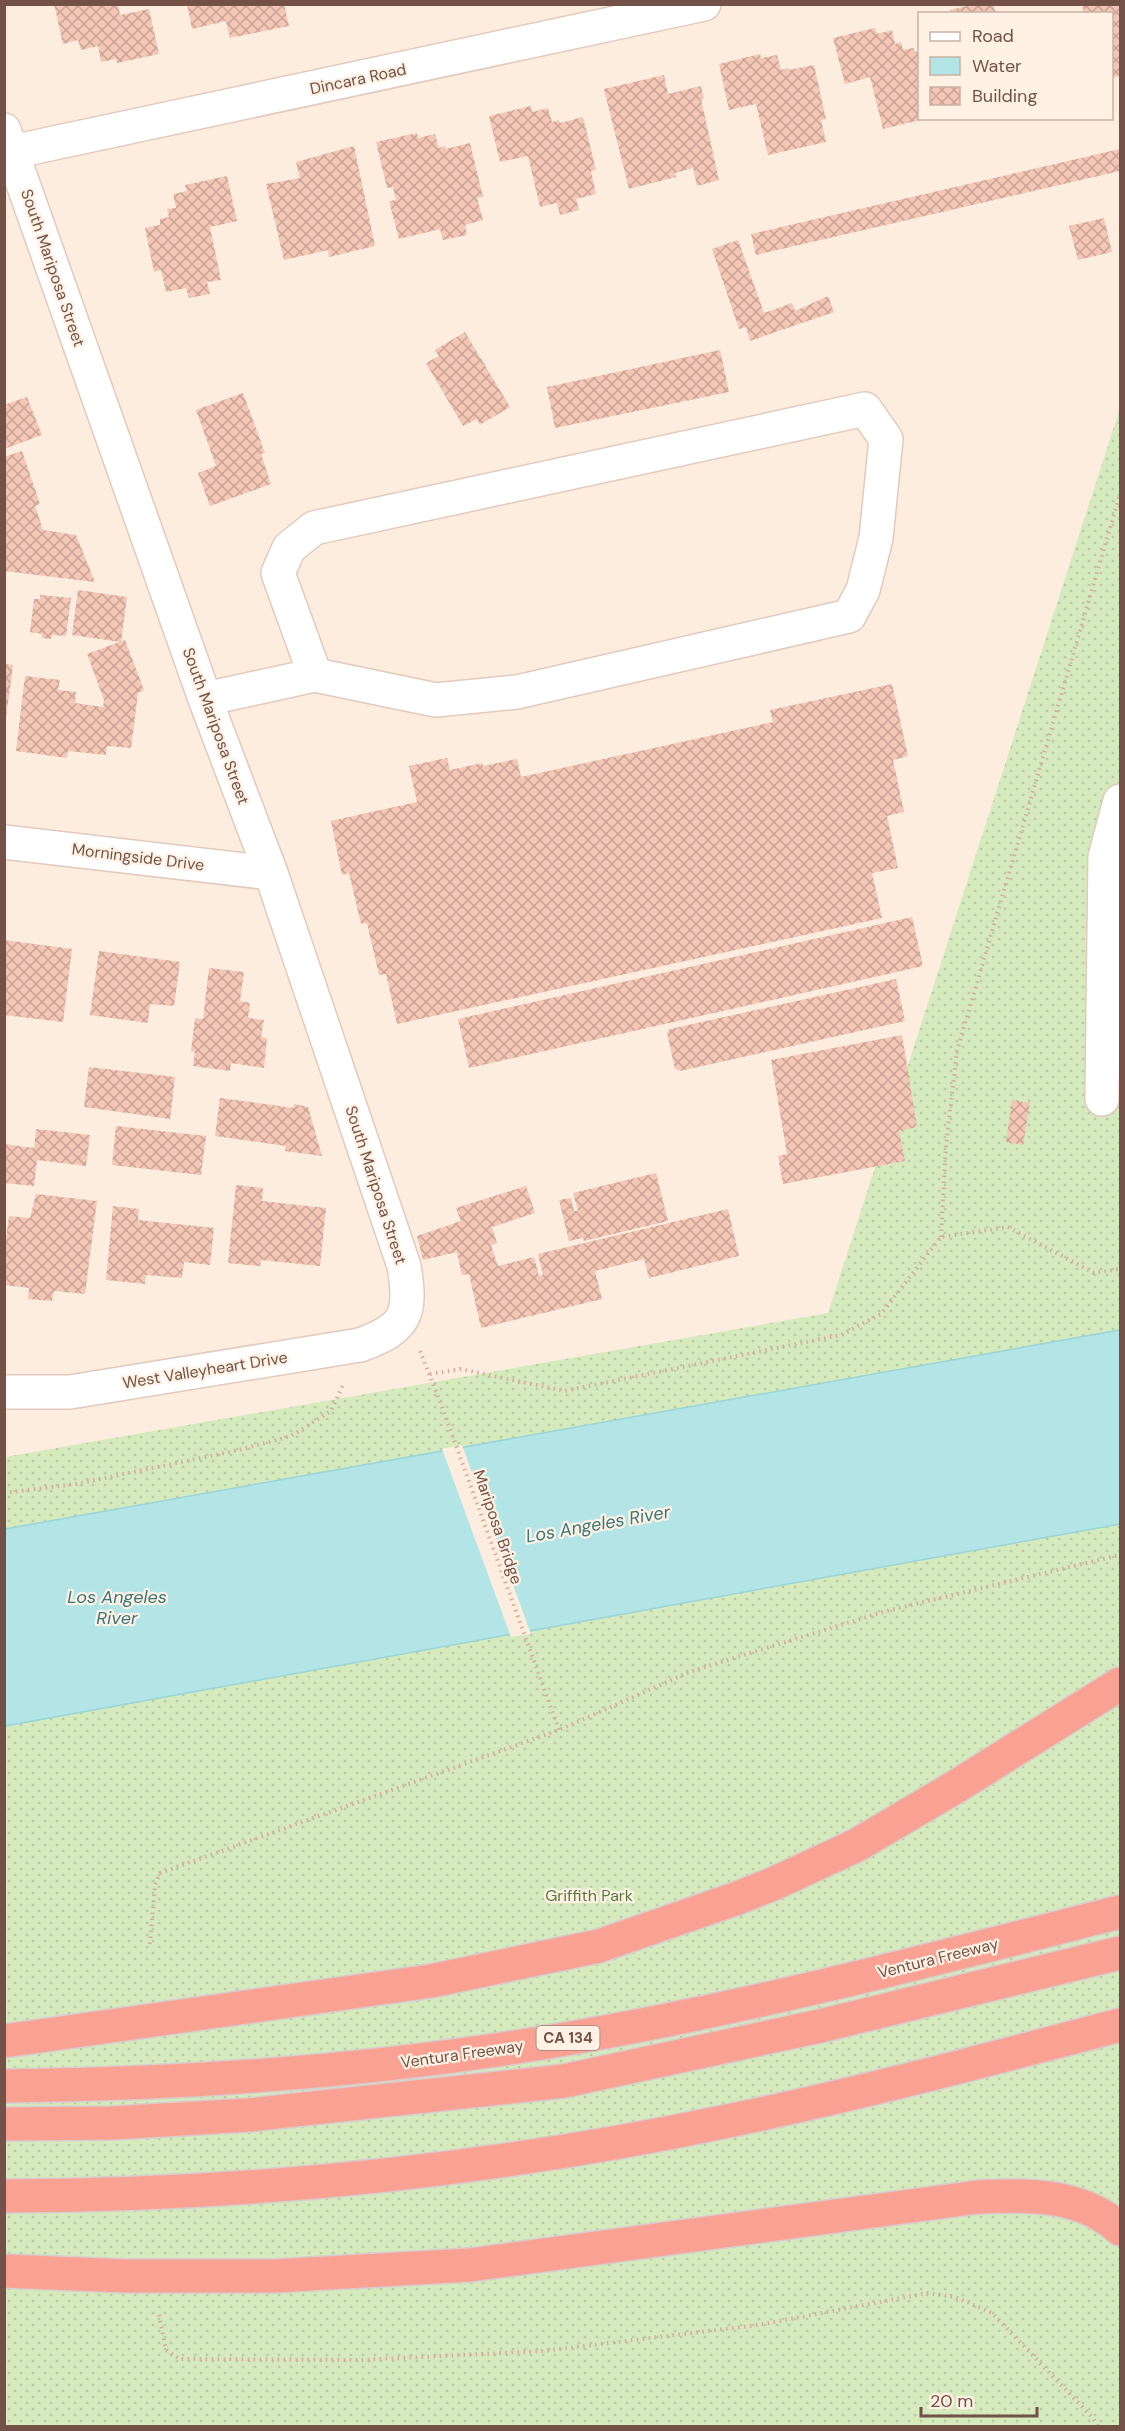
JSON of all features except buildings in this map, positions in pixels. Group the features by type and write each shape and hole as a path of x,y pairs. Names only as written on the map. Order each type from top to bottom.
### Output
{"highway":[{"path":"4,2041 431,1981 599,1946 754,1892 857,1845 1120,1684"},
{"name":"Ventura Freeway","path":"4,2086 165,2082 332,2070 580,2037 741,2005 1120,1912"},
{"path":"4,2124 112,2123 249,2115 564,2081 820,2026 1120,1953"},
{"path":"4,2196 148,2194 266,2187 395,2174 549,2154 642,2138 805,2104 1120,2025"},
{"path":"4,2271 127,2276 274,2276 470,2265 978,2197 1026,2195 1079,2203 1120,2229"}],"street":[{"name":"Dincara Road","path":"8,141 704,4"},
{"name":"South Mariposa Street","path":"8,141 205,699 272,873 404,1266 409,1296 399,1324"},
{"path":"205,699 315,675 436,700 518,692 849,616 863,590 876,538 886,439 865,409 314,528 289,548 278,573 315,675"},
{"path":"1102,1099 1105,857 1120,801"},
{"name":"Morningside Drive","path":"4,842 272,873"},
{"name":"West Valleyheart Drive","path":"4,1392 70,1392 360,1345 386,1336 399,1324"}],"path":[{"path":"430,1374 462,1369 564,1391 841,1335 881,1314 941,1237 946,1146 957,1051 1120,494"},
{"path":"941,1237 1008,1227 1094,1273 1120,1269"},
{"name":"Mariposa Bridge","path":"399,1324 423,1355 531,1659 559,1730"},
{"path":"4,1493 76,1484 239,1450 291,1436 331,1411 360,1345"},
{"path":"150,1944 155,1885 160,1873 559,1730 692,1671 886,1611 1120,1554"},
{"path":"159,2315 166,2350 180,2359 361,2360 543,2350 724,2330 928,2292 955,2297 992,2313 1092,2417 1098,2427"}],"green space":[{"name":"Griffith Park","path":"1120,408 1120,2426 5,2426 5,1457 828,1313"}],"water":[{"name":"Los Angeles River","path":"1120,1330 1120,1524 5,1726 5,1529"}],"pier":[{"path":"462,1445 531,1634 511,1637 442,1449"}]}
